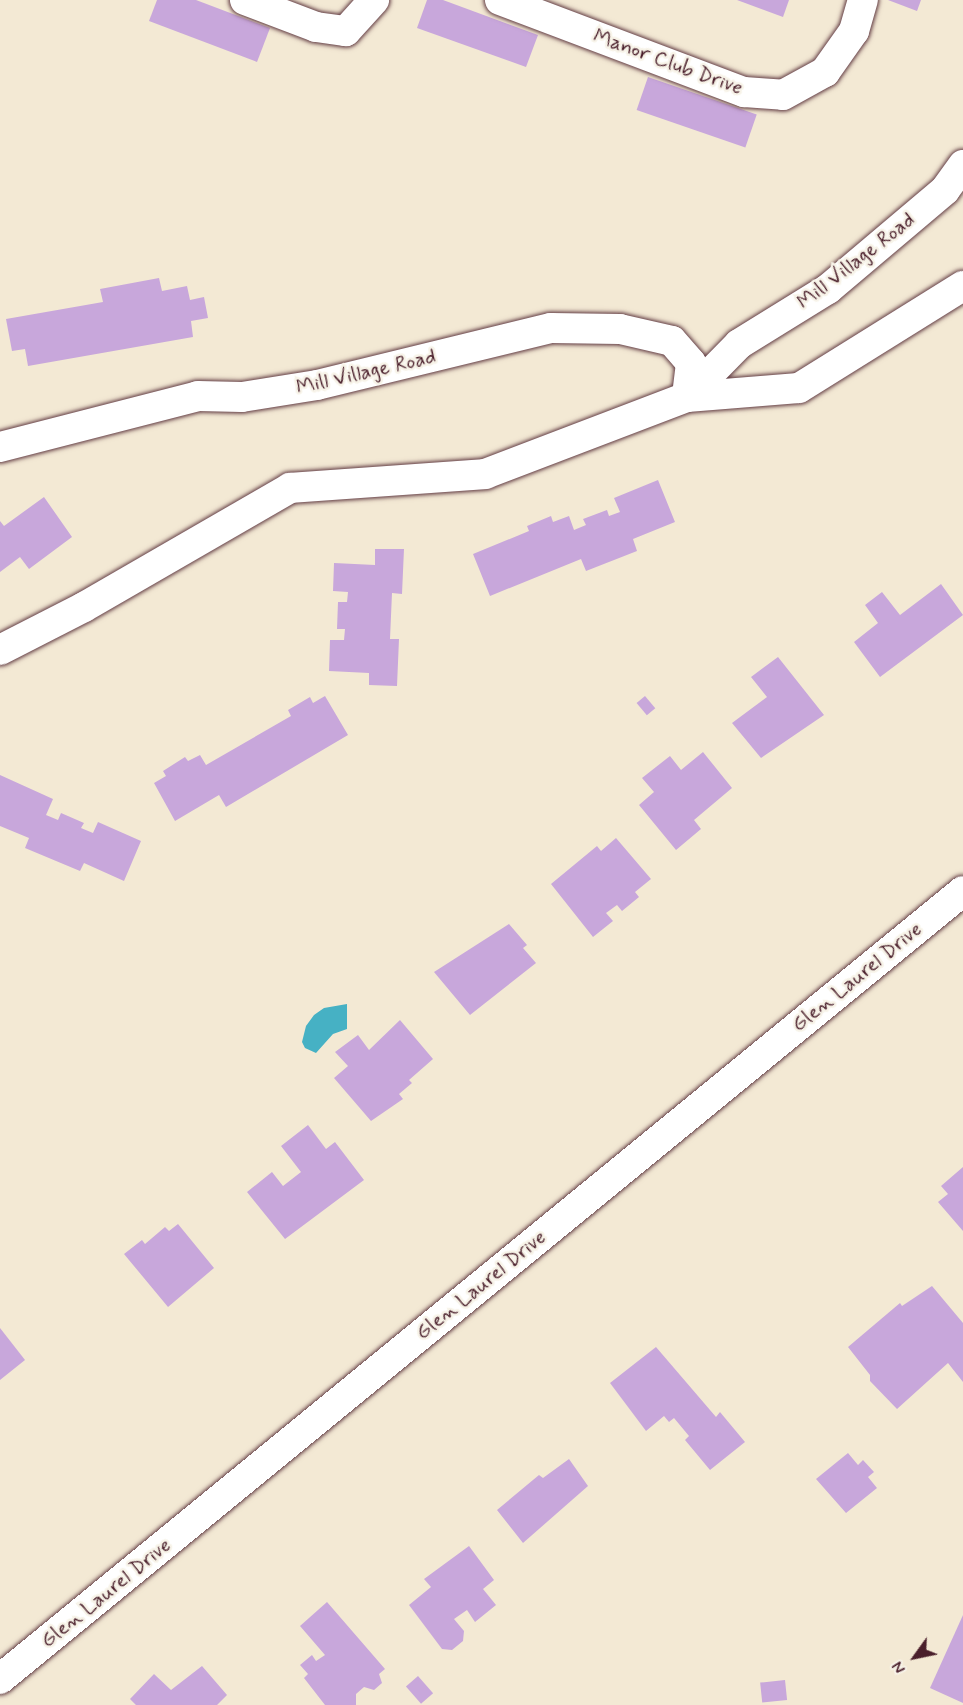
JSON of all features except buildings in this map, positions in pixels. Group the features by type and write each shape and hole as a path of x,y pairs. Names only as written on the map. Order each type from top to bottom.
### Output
{"street":[{"path":"245,0 316,27 346,31 374,0"},
{"name":"Manor Club Drive","path":"500,0 744,92 783,95 825,72 854,31 863,0"},
{"name":"Mill Village Road","path":"687,397 740,344 828,289 945,190 963,165"},
{"name":"Mill Village Road","path":"0,650 84,607 290,488 485,474 687,397 799,388 963,286"},
{"name":"Mill Village Road","path":"0,447 198,396 242,397 316,385 551,328 620,329 672,341 691,363 687,397"},
{"name":"Glen Laurel Drive","path":"0,1679 963,891"}],"water":[{"path":"347,1004 347,1029 333,1034 316,1053 305,1048 302,1042 306,1026 314,1015 324,1008"}]}
